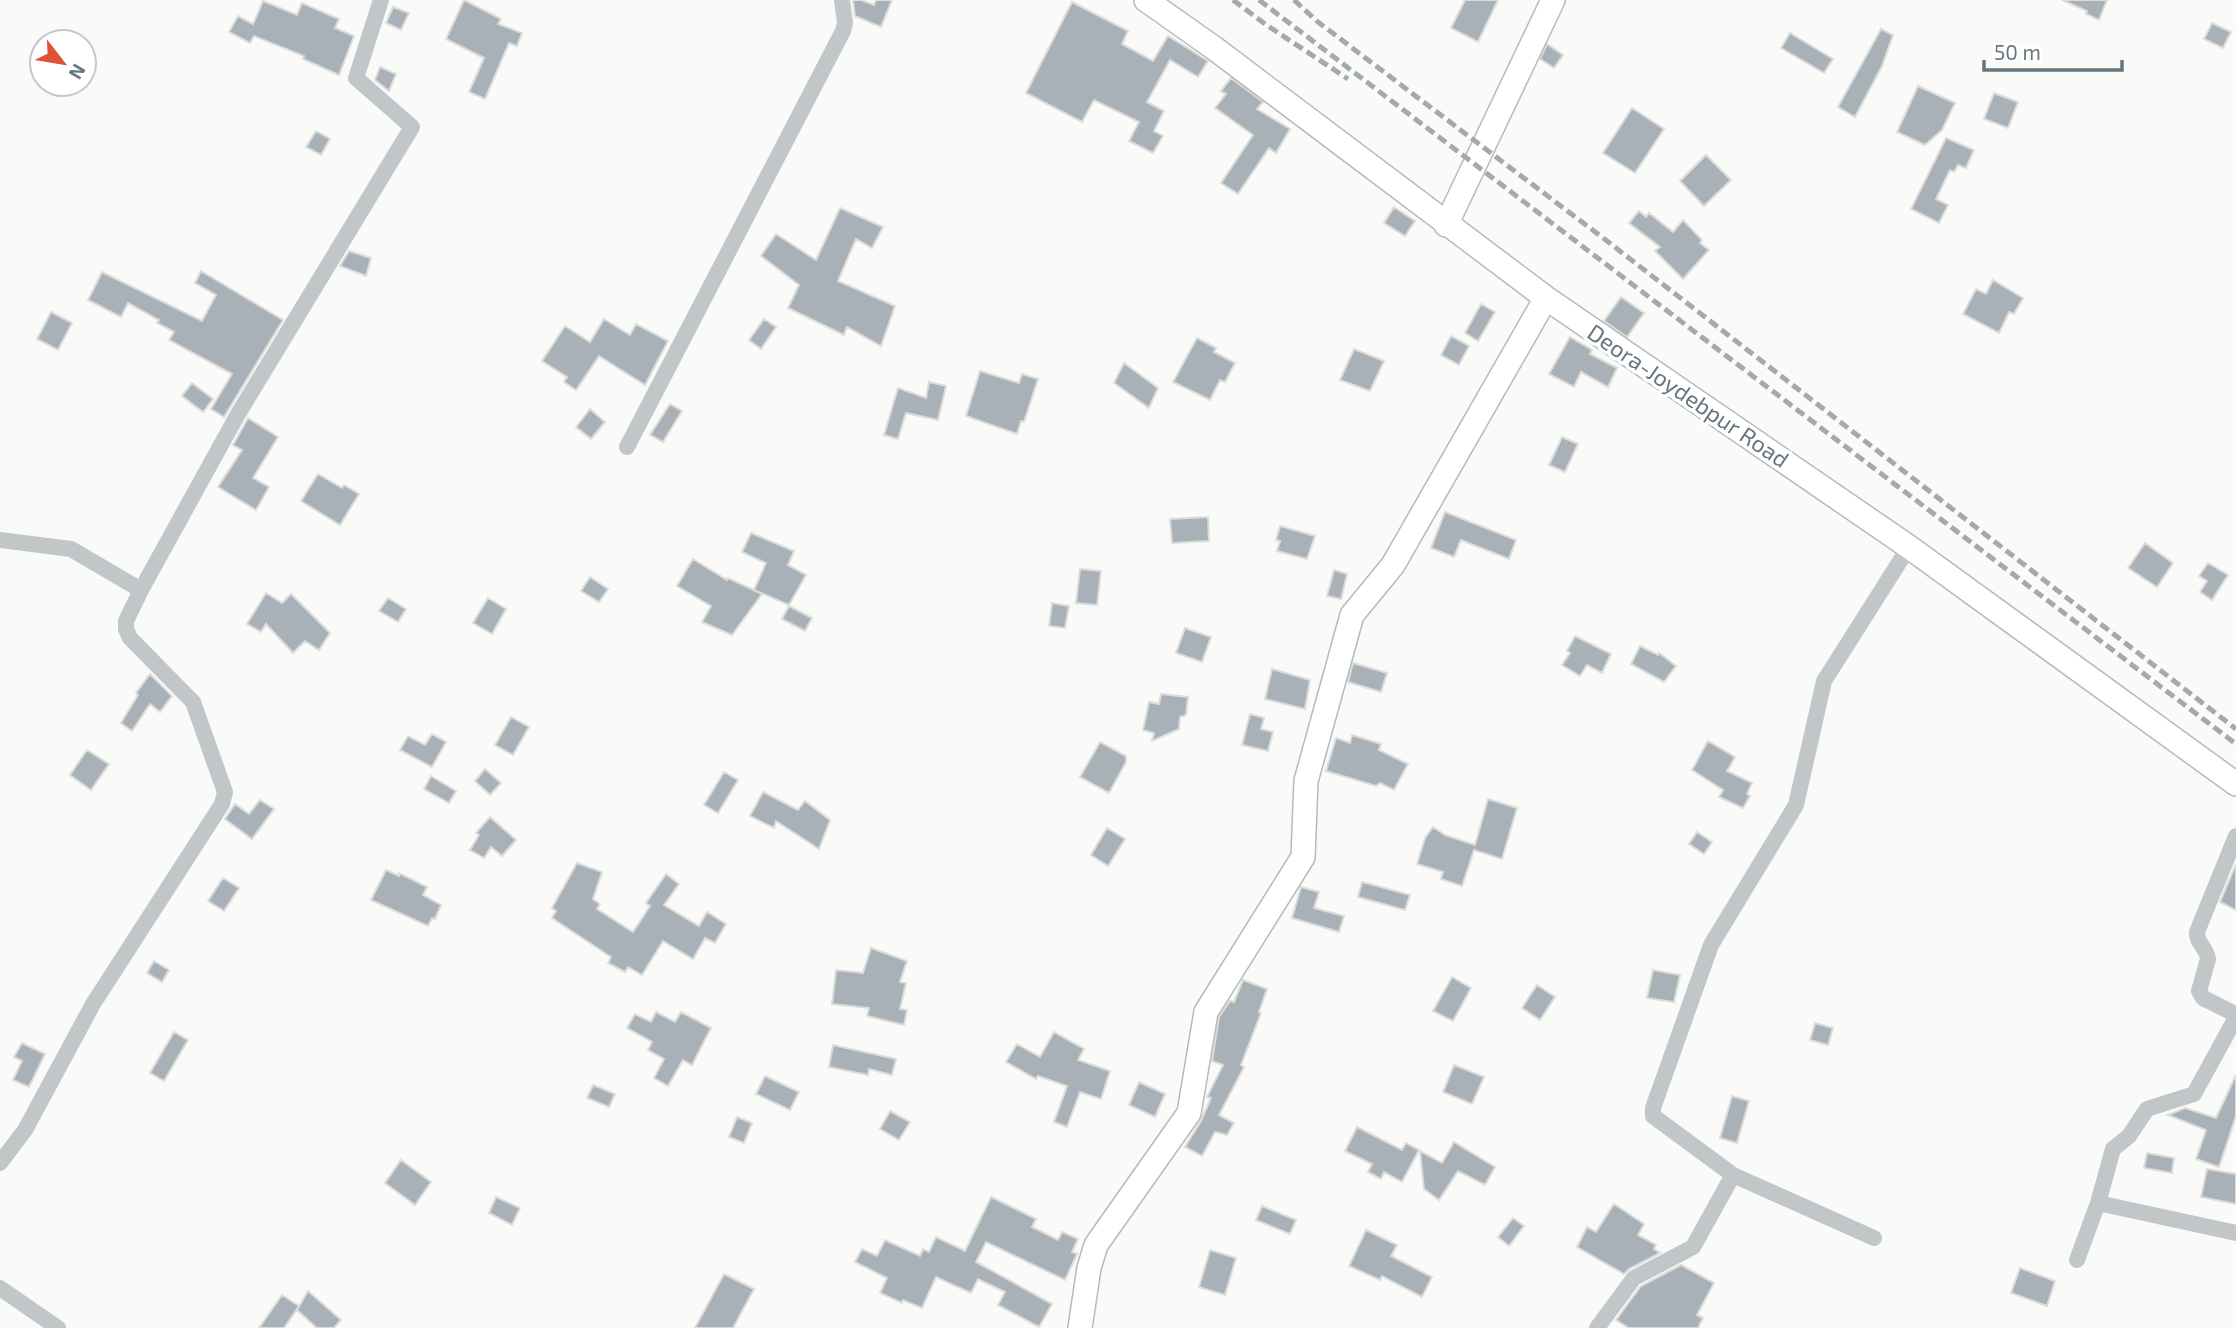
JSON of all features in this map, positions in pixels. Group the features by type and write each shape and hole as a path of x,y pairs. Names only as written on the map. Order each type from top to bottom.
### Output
{"street":[{"path":"0,1163 25,1130 93,1004 224,797 225,792 193,702 130,638 126,621 238,414 412,127 356,78 381,0"},
{"path":"627,447 843,31 845,23 842,0"},
{"name":"Deora-Joydebpur Road","path":"1146,0 1214,48 1546,298 1909,547 2236,784"},
{"path":"1446,225 1553,0"},
{"path":"1080,1328 1089,1268 1096,1245 1189,1113 1206,1012 1210,1003 1303,857 1306,781 1352,615 1393,565 1546,298"},
{"path":"0,540 71,549 141,590"},
{"path":"1874,1238 1733,1175 1657,1121 1653,1116 1653,1108 1711,945 1796,805 1824,681 1909,547"},
{"path":"2077,1260 2098,1203 2113,1149 2129,1136 2147,1109 2194,1094 2234,1021 2233,1013 2203,998 2199,991 2208,959 2197,938 2197,932 2236,836"},
{"path":"1597,1328 1634,1278 1693,1247 1733,1175"},
{"path":"2098,1203 2236,1233"},
{"path":"0,1288 58,1328"}],"building":[{"path":"464,0 501,19 498,24 522,33 517,46 509,43 485,99 469,92 484,58 446,39"},
{"path":"853,0 874,5 876,0 892,0 881,27 855,16"},
{"path":"1465,0 1498,0 1478,42 1451,28"},
{"path":"2062,0 2107,0 2099,20 2086,14 2087,11"},
{"path":"263,1 297,15 302,3 339,19 335,28 354,36 339,75 303,59 304,56 254,36 250,43 229,32 238,16 253,24"},
{"path":"1072,2 1128,31 1122,44 1153,61 1168,36 1208,61 1198,77 1170,60 1147,102 1164,111 1154,131 1163,136 1153,153 1129,141 1139,122 1094,100 1082,122 1026,93"},
{"path":"393,7 409,13 401,30 386,23"},
{"path":"2212,23 2231,32 2223,48 2204,39"},
{"path":"1881,29 1893,35 1882,66 1855,117 1838,107"},
{"path":"1790,33 1833,59 1824,73 1781,48"},
{"path":"1547,44 1563,55 1554,68 1540,59"},
{"path":"380,67 396,74 389,91 375,80"},
{"path":"1231,78 1263,102 1257,109 1290,129 1276,153 1269,148 1238,194 1221,183 1253,135 1215,108 1226,94 1221,91"},
{"path":"1918,86 1955,103 1942,130 1925,145 1897,132"},
{"path":"1994,93 2018,102 2008,128 1984,119"},
{"path":"1632,108 1664,129 1635,173 1603,153"},
{"path":"316,131 330,139 321,155 306,147"},
{"path":"1946,138 1974,150 1966,168 1958,165 1954,172 1950,170 1936,199 1948,205 1939,223 1911,209"},
{"path":"1706,155 1731,180 1704,206 1680,181"},
{"path":"1394,207 1415,221 1405,236 1384,223"},
{"path":"840,208 883,227 872,248 856,239 838,281 895,306 881,346 847,327 844,335 788,308 799,285 761,256 776,234 816,260"},
{"path":"1639,211 1646,217 1649,213 1673,232 1683,220 1702,240 1700,243 1709,250 1683,279 1655,251 1660,247 1629,223"},
{"path":"349,251 371,258 366,276 340,266"},
{"path":"201,271 283,320 224,417 211,409 232,374 169,340 174,332 157,323 159,320 128,303 121,317 88,300 102,272 202,321 216,295 195,283"},
{"path":"1993,280 2023,298 2014,314 2009,312 1999,333 1963,314 1976,289 1986,294"},
{"path":"1621,297 1644,313 1627,337 1604,321"},
{"path":"1481,304 1495,312 1478,341 1465,333"},
{"path":"51,312 72,323 58,350 37,339"},
{"path":"604,319 630,335 636,324 668,341 645,385 599,356 576,390 564,382 567,377 542,361 565,326 590,342"},
{"path":"764,319 776,327 761,349 749,340"},
{"path":"1451,336 1469,346 1459,365 1441,355"},
{"path":"1570,337 1592,350 1590,354 1617,368 1608,387 1581,372 1574,387 1549,374"},
{"path":"1197,338 1216,348 1214,352 1235,363 1225,382 1220,380 1210,400 1173,382"},
{"path":"1354,349 1384,361 1370,391 1340,380"},
{"path":"1124,363 1158,388 1149,408 1114,383"},
{"path":"980,371 1019,383 1022,374 1038,379 1024,422 1021,421 1017,434 966,416"},
{"path":"929,382 946,386 938,420 906,413 898,439 884,435 898,388 926,398"},
{"path":"192,383 213,399 203,412 182,396"},
{"path":"670,404 682,411 663,442 650,435"},
{"path":"590,409 605,422 591,439 576,427"},
{"path":"248,418 278,437 253,478 269,487 256,510 218,487 242,450 233,445"},
{"path":"1562,437 1578,444 1565,472 1549,465"},
{"path":"318,474 359,494 340,525 301,501"},
{"path":"1445,512 1516,540 1509,559 1461,540 1454,557 1431,548"},
{"path":"1208,517 1209,541 1172,543 1170,519"},
{"path":"1280,526 1315,536 1307,559 1277,551 1280,541 1276,540"},
{"path":"751,533 794,551 788,565 806,575 789,605 754,590 766,563 742,552"},
{"path":"2145,543 2173,563 2157,587 2128,568"},
{"path":"693,559 727,580 728,578 762,594 732,635 702,622 711,606 677,586"},
{"path":"2208,563 2228,575 2212,600 2200,592 2207,581 2199,576"},
{"path":"1080,569 1101,571 1097,605 1076,603"},
{"path":"1334,570 1347,574 1341,599 1327,596"},
{"path":"590,577 608,589 599,602 581,591"},
{"path":"266,593 282,603 291,594 330,633 319,650 305,641 293,653 266,624 261,632 247,624"},
{"path":"388,598 406,609 398,622 379,611"},
{"path":"488,598 506,609 492,634 473,623"},
{"path":"1052,603 1069,606 1065,628 1049,626"},
{"path":"789,606 812,618 805,631 782,619"},
{"path":"1185,628 1211,637 1202,662 1176,653"},
{"path":"1575,636 1611,654 1602,673 1587,665 1580,676 1562,665 1570,653 1567,651"},
{"path":"1640,646 1658,655 1659,653 1676,666 1664,682 1631,664"},
{"path":"1353,663 1387,673 1381,692 1348,682"},
{"path":"1272,669 1310,680 1305,709 1265,699"},
{"path":"150,674 172,696 160,712 150,704 132,731 121,723 138,695 136,693"},
{"path":"1161,694 1188,697 1186,715 1180,717 1179,729 1152,741 1154,733 1143,730 1149,702 1159,704"},
{"path":"1250,714 1264,718 1261,729 1273,732 1268,751 1242,745"},
{"path":"511,717 529,727 513,755 495,745"},
{"path":"432,734 446,742 432,767 400,750 408,736 425,745"},
{"path":"1352,735 1381,744 1379,750 1408,764 1394,790 1380,783 1376,786 1326,771 1336,738 1350,743"},
{"path":"1708,741 1735,757 1727,771 1752,783 1747,794 1750,796 1743,808 1719,797 1723,790 1692,770"},
{"path":"1100,742 1126,756 1126,762 1109,793 1080,777"},
{"path":"87,750 109,764 91,790 70,775"},
{"path":"485,769 501,783 490,795 475,781"},
{"path":"724,772 738,780 718,813 704,805"},
{"path":"431,776 456,791 449,803 424,789"},
{"path":"763,792 798,810 805,801 830,820 819,849 776,821 774,828 750,816"},
{"path":"1488,799 1517,808 1502,859 1474,850 1462,886 1441,879 1443,872 1417,864 1425,838 1433,827 1445,835 1475,845"},
{"path":"260,800 274,809 252,839 225,819 235,804 249,814"},
{"path":"490,817 516,840 502,856 491,847 484,858 470,850 479,835 476,833"},
{"path":"1107,828 1125,839 1108,866 1091,855"},
{"path":"1697,832 1712,842 1704,854 1689,844"},
{"path":"577,863 602,872 593,899 600,904 597,909 633,932 650,906 646,903 666,874 679,884 664,905 699,926 707,912 726,924 715,943 705,938 693,959 663,941 642,975 628,967 625,972 608,963 611,957 552,918 556,911 552,908"},
{"path":"2236,864 2236,910 2220,902"},
{"path":"386,870 399,876 399,873 427,887 423,895 441,905 435,919 432,918 428,926 371,900"},
{"path":"223,878 239,888 224,911 208,901"},
{"path":"1362,882 1410,895 1405,910 1358,897"},
{"path":"1301,887 1319,892 1314,908 1344,916 1339,932 1292,918"},
{"path":"871,948 907,961 900,982 906,983 900,1009 907,1010 904,1025 867,1016 869,1008 832,1004 836,970 863,973"},
{"path":"154,961 169,970 162,982 147,973"},
{"path":"1653,970 1680,975 1674,1002 1647,998"},
{"path":"1452,977 1471,988 1453,1021 1433,1011"},
{"path":"1243,980 1267,989 1241,1065 1244,1067 1219,1115 1234,1123 1227,1135 1215,1132 1202,1156 1185,1147 1201,1121 1211,1098 1207,1097 1223,1065 1212,1061 1219,1017 1230,1001 1234,1002"},
{"path":"1537,985 1555,997 1540,1020 1522,1008"},
{"path":"656,1012 675,1022 681,1012 711,1028 692,1065 683,1060 668,1086 654,1078 664,1059 648,1050 652,1042 627,1028 635,1014 651,1022"},
{"path":"1815,1023 1833,1028 1828,1045 1810,1040"},
{"path":"174,1032 188,1040 164,1081 150,1073"},
{"path":"1054,1032 1084,1049 1078,1060 1110,1071 1101,1099 1080,1092 1067,1127 1054,1122 1067,1086 1038,1076 1036,1079 1006,1062 1017,1044 1040,1057"},
{"path":"22,1043 45,1054 29,1087 13,1080 22,1061 14,1057"},
{"path":"833,1045 896,1059 892,1075 869,1069 868,1075 829,1067"},
{"path":"1454,1065 1484,1077 1472,1104 1443,1092"},
{"path":"2236,1075 2236,1116 2219,1167 2196,1159 2206,1130 2168,1115 2185,1108 2216,1118"},
{"path":"765,1076 799,1092 790,1110 756,1094"},
{"path":"1139,1082 1165,1094 1155,1117 1129,1105"},
{"path":"593,1085 615,1094 609,1107 587,1098"},
{"path":"1732,1096 1749,1101 1737,1143 1720,1138"},
{"path":"890,1111 910,1122 899,1140 880,1129"},
{"path":"737,1117 752,1123 744,1143 729,1137"},
{"path":"1357,1127 1402,1150 1406,1143 1419,1150 1402,1182 1384,1172 1381,1179 1368,1172 1372,1164 1345,1151"},
{"path":"1454,1142 1495,1167 1485,1185 1458,1171 1439,1200 1424,1189 1420,1151 1442,1163"},
{"path":"2147,1153 2174,1158 2172,1173 2144,1168"},
{"path":"401,1160 431,1182 415,1205 385,1183"},
{"path":"2207,1169 2236,1174 2236,1204 2201,1197"},
{"path":"496,1197 520,1208 512,1225 489,1213"},
{"path":"991,1197 1036,1219 1032,1227 1058,1240 1062,1232 1078,1239 1072,1252 1077,1254 1065,1280 986,1242 976,1262 1052,1304 1039,1327 998,1305 1005,1292 978,1279 971,1293 936,1277 922,1308 880,1293 887,1278 855,1262 862,1249 877,1256 885,1240 920,1256 923,1249 929,1252 936,1237 965,1251"},
{"path":"1614,1204 1644,1224 1638,1235 1656,1245 1654,1249 1660,1253 1624,1274 1577,1247 1587,1227 1596,1232"},
{"path":"1262,1206 1296,1220 1290,1234 1256,1220"},
{"path":"1513,1218 1524,1226 1509,1246 1498,1237"},
{"path":"1366,1230 1397,1245 1391,1256 1432,1277 1422,1297 1382,1276 1380,1280 1349,1266"},
{"path":"1210,1250 1236,1258 1225,1295 1199,1287"},
{"path":"1681,1265 1714,1283 1697,1315 1703,1318 1698,1328 1629,1328 1616,1320 1641,1286"},
{"path":"2020,1268 2055,1281 2047,1306 2011,1293"},
{"path":"724,1274 754,1289 733,1328 695,1328"},
{"path":"308,1291 341,1320 334,1328 317,1328 297,1310"},
{"path":"282,1295 299,1306 284,1328 259,1328"}],"railway":[{"path":"1233,0 1348,79"},
{"path":"1259,0 2236,744"},
{"path":"1294,0 1318,22 1607,241 2236,729"}]}
